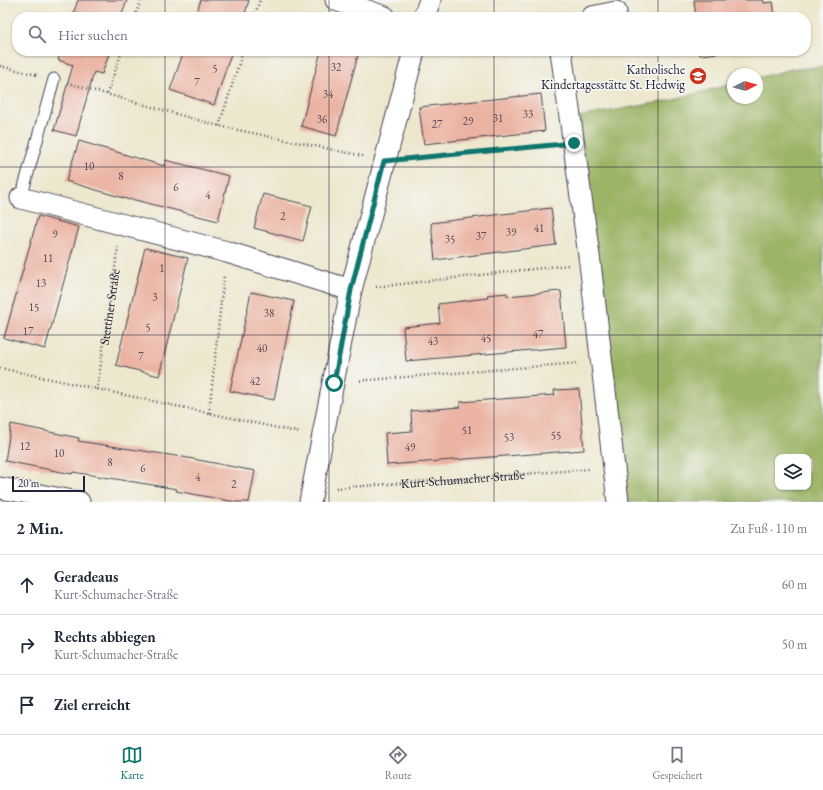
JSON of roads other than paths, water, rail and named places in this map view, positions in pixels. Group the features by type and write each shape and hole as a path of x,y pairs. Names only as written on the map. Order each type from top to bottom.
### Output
{"street":[{"path":"336,0 371,12"},
{"path":"426,12 430,0"},
{"path":"311,496 351,290 413,56"},
{"path":"562,56 590,263 618,502"},
{"path":"22,198 226,252 351,290"},
{"path":"0,488 79,502"}],"lane":[{"path":"22,198 54,79"}],"place":[{"name":"Katholische Kindertagesstätte St. Hedwig","path":"698,76"}]}
